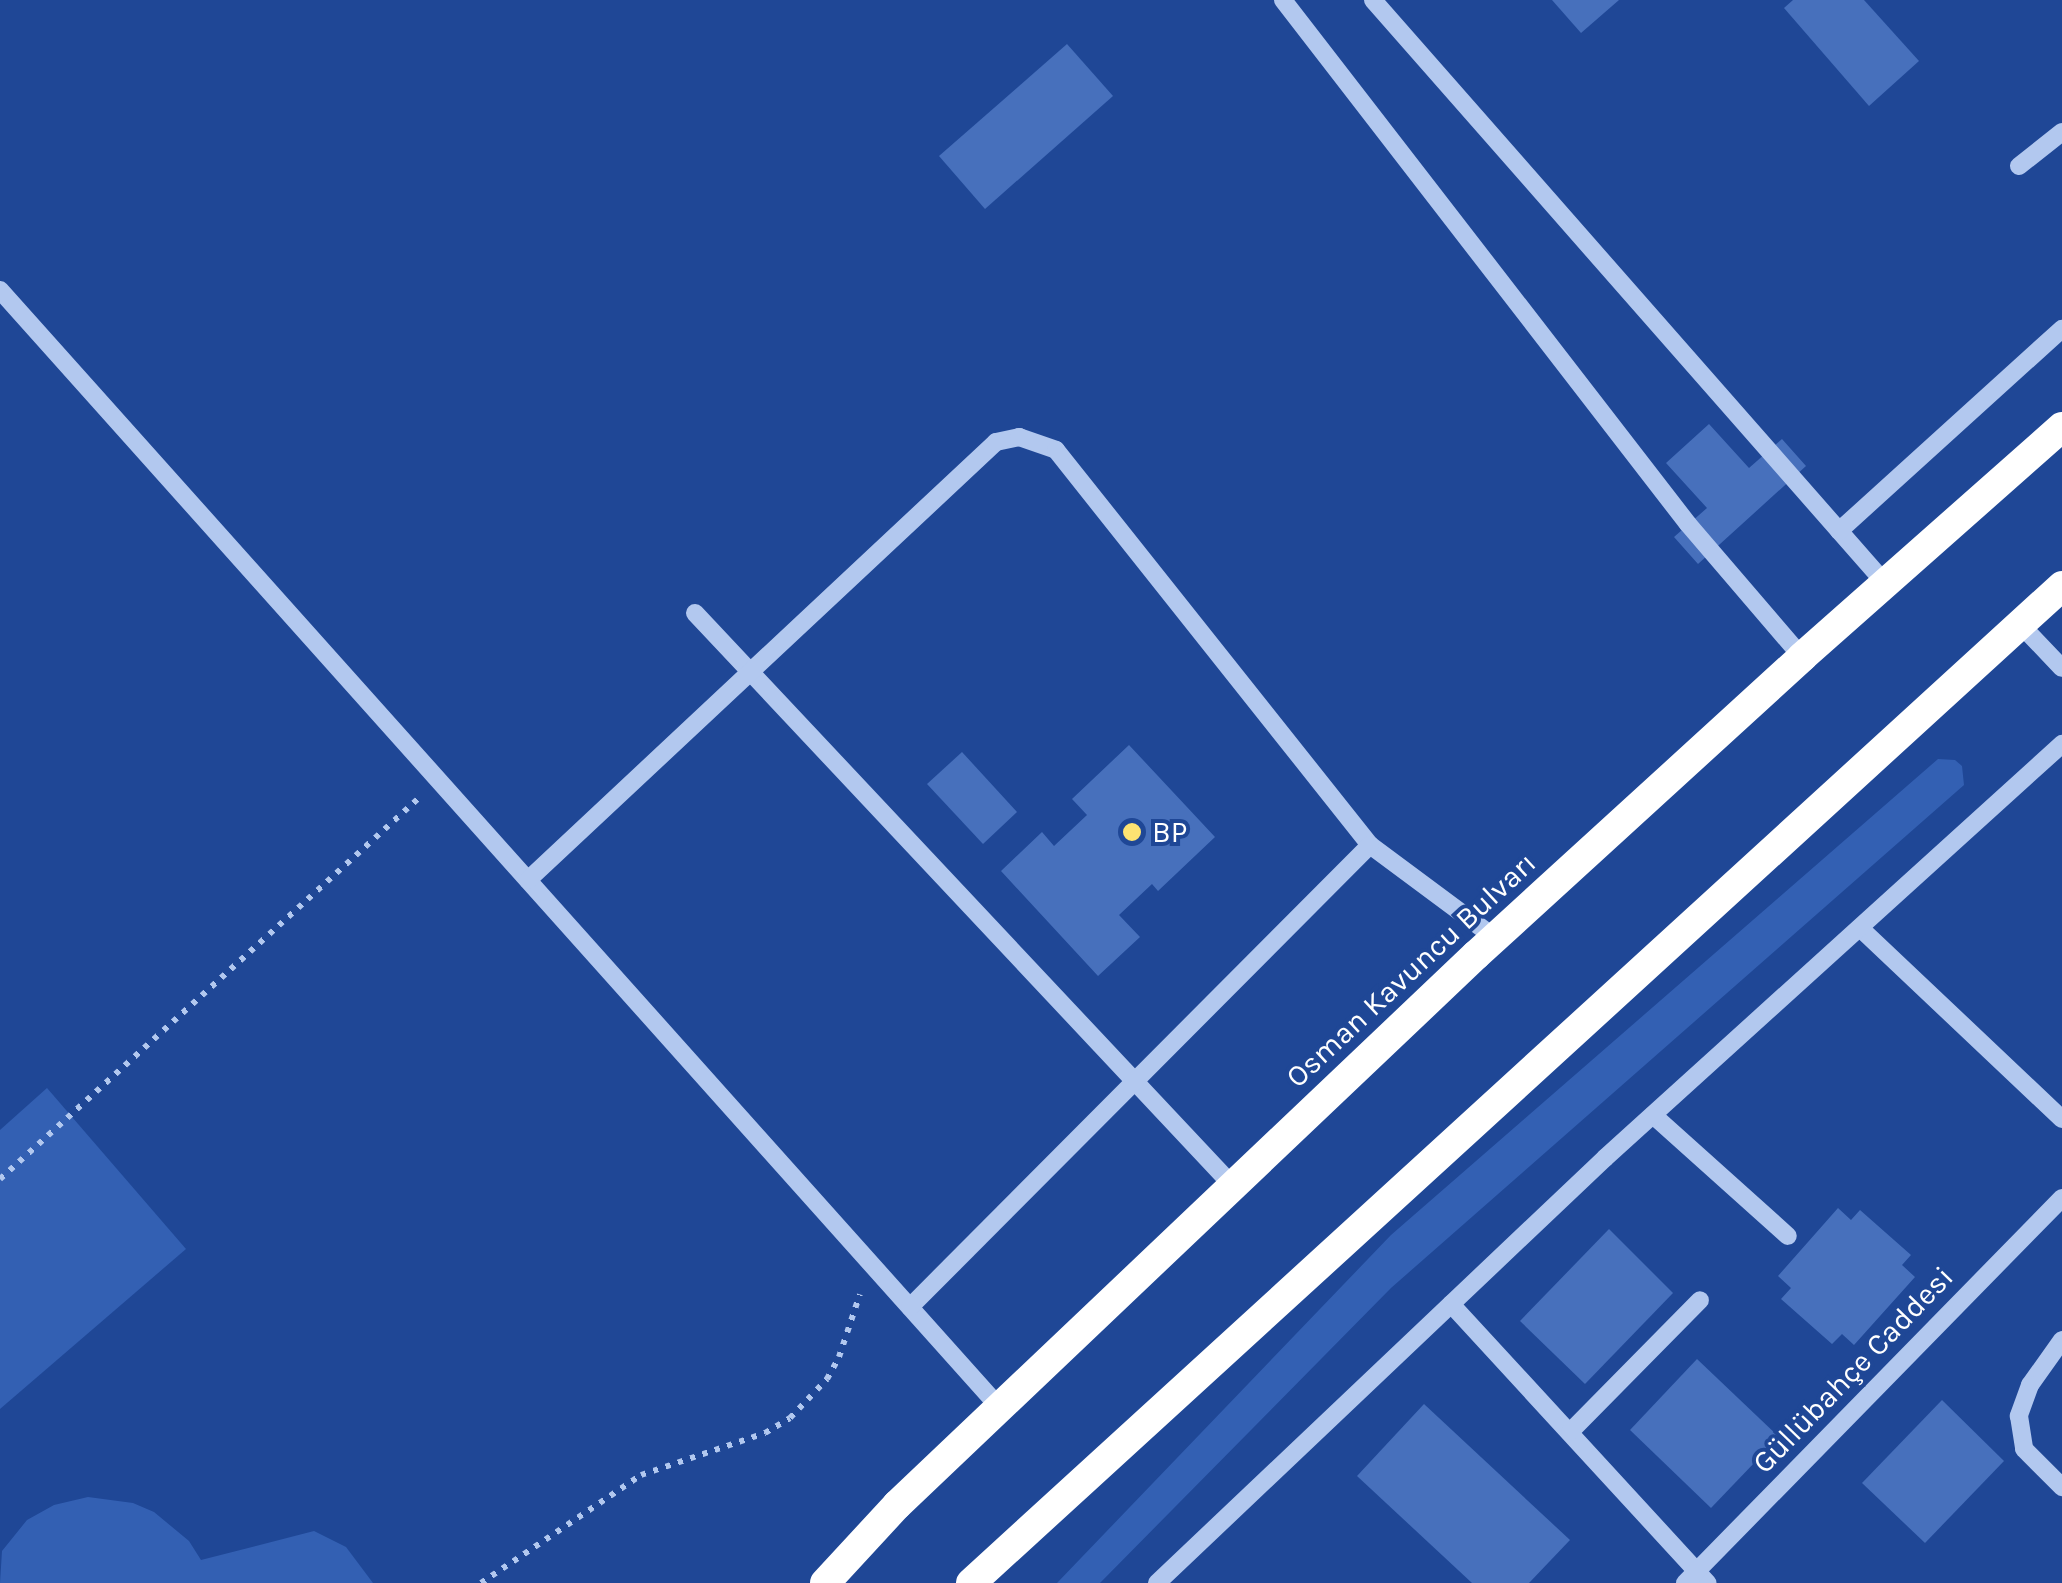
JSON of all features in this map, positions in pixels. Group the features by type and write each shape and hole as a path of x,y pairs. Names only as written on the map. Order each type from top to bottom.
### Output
{"highway":[{"name":"Osman Kavuncu Bulvarı","path":"825,1583 896,1505 1495,938 1802,657 2062,427"},
{"path":"971,1583 2062,586"},
{"path":"807,1583 896,1505"}],"street":[{"path":"1283,0 1700,539 1802,657"},
{"path":"1373,0 1885,584"},
{"path":"2019,166 2062,132"},
{"path":"0,290 1000,1408"},
{"path":"1839,531 2062,329"},
{"path":"528,880 996,442 1032,438 1056,450 1370,845 1495,938"},
{"path":"695,613 1233,1186"},
{"path":"2021,625 2062,668"},
{"path":"1157,1583 1654,1114 2062,744"},
{"path":"910,1307 1370,845"},
{"path":"1860,928 2062,1119"},
{"path":"1654,1114 1788,1236"},
{"name":"Güllübahçe Caddesi","path":"1697,1579 2062,1198"},
{"path":"1570,1432 1700,1300"},
{"path":"1451,1304 1570,1432 1697,1579"},
{"path":"2062,1340 2030,1385 2019,1416 2024,1449 2062,1487"}],"path":[{"path":"0,1179 439,780"},
{"path":"481,1583 641,1475 765,1433 790,1418 827,1379 839,1357 869,1261"}],"shaded area":[{"path":"1938,759 1955,760 1962,766 1964,785 1391,1288 1100,1583 1057,1583 1391,1235"},
{"path":"47,1088 186,1249 0,1409 0,1130"},
{"path":"88,1497 133,1503 154,1512 189,1541 201,1560 314,1531 346,1547 373,1583 0,1583 2,1551 27,1520 54,1505"}],"building":[{"path":"1552,0 1619,0 1581,33"},
{"path":"1793,0 1864,0 1919,61 1869,106 1784,8"},
{"path":"1067,44 1113,96 985,209 939,156"},
{"path":"1709,424 1749,468 1782,439 1806,466 1698,564 1674,537 1707,508 1666,463"},
{"path":"1129,745 1215,837 1158,891 1152,884 1119,915 1140,937 1098,976 1001,871 1042,832 1054,846 1087,815 1072,799"},
{"path":"962,752 1017,812 983,844 927,784"},
{"path":"1838,1208 1851,1220 1860,1210 1911,1255 1902,1265 1915,1277 1854,1345 1842,1334 1832,1344 1781,1299 1791,1288 1778,1276"},
{"path":"1609,1229 1673,1293 1585,1384 1520,1321"},
{"path":"1697,1359 1779,1437 1711,1508 1630,1430"},
{"path":"1942,1400 2004,1461 1925,1543 1862,1483"},
{"path":"1424,1404 1570,1540 1529,1583 1472,1583 1357,1476"}],"place":[{"name":"BP","path":"1132,832"}]}
